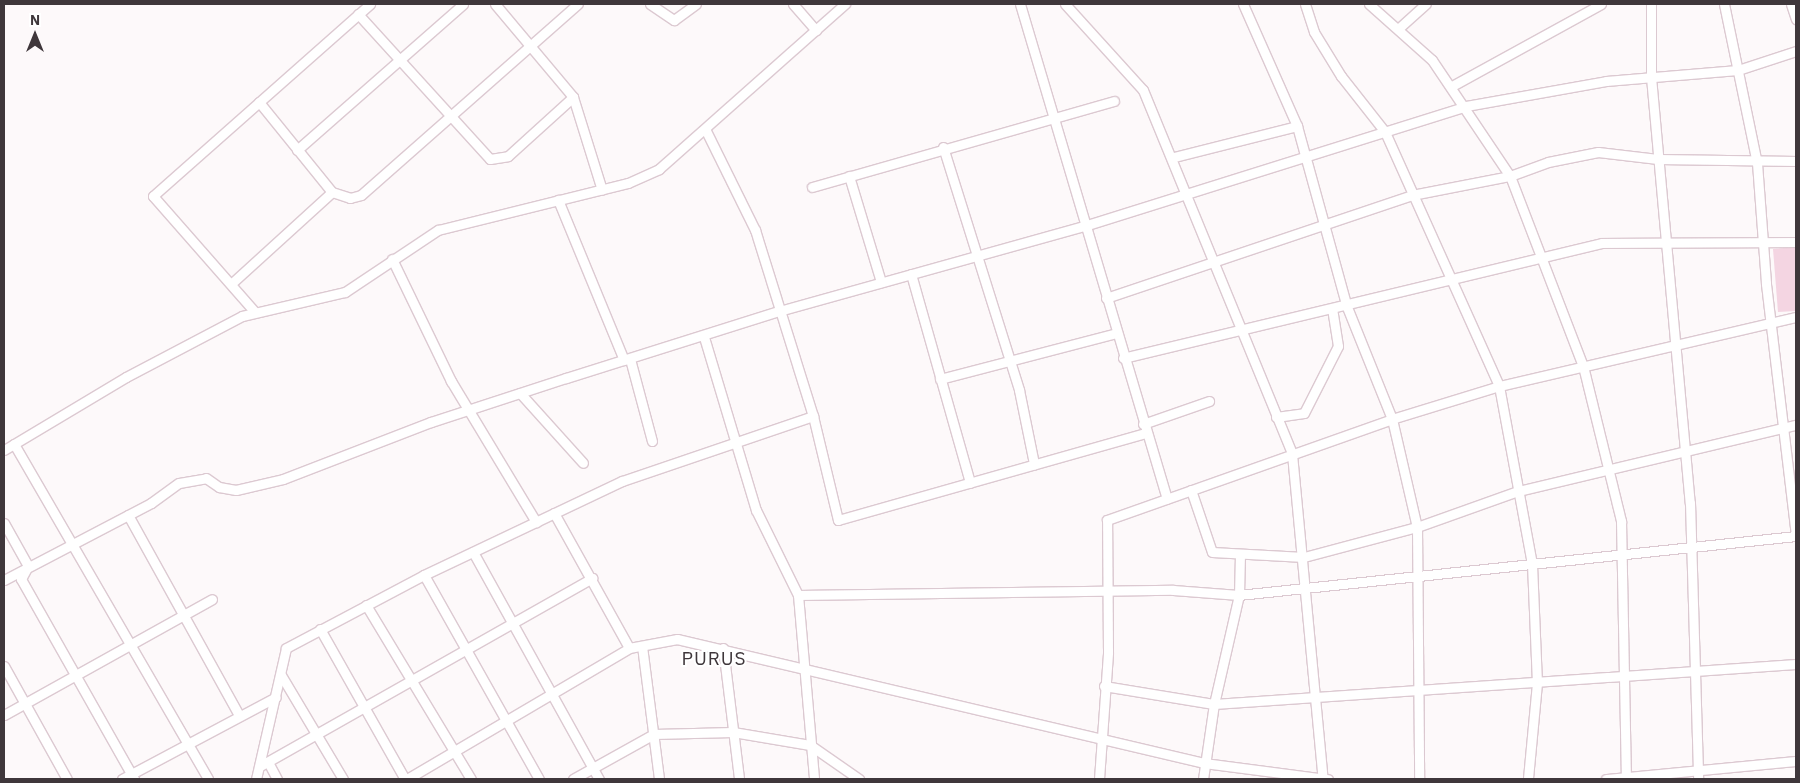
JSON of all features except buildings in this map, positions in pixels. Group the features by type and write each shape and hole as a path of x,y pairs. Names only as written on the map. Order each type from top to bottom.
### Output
{"street":[{"path":"254,311 232,283 153,196 370,4"},
{"path":"297,150 463,4"},
{"path":"495,4 572,97 602,190"},
{"path":"259,102 332,192 350,198 361,195 578,4"},
{"path":"650,4 666,18 678,19 696,4"},
{"path":"794,4 816,30"},
{"path":"4,450 126,377 254,311 345,292 438,230 602,190 660,169 706,130 845,4"},
{"path":"1020,4 1084,226 1167,499"},
{"path":"1065,4 1131,72 1174,157 1292,454 1304,557 1314,698 1323,779"},
{"path":"1243,4 1297,126 1303,156 1323,228 1348,307 1392,419 1417,527 1420,574 1421,691 1419,779"},
{"path":"1305,4 1314,32 1341,76 1385,132 1499,386 1532,564 1537,683 1528,779"},
{"path":"1369,4 1399,28 1452,86 1510,176 1544,255 1583,366 1609,466 1624,554 1622,674 1626,778"},
{"path":"1399,28 1426,4"},
{"path":"1452,86 1601,4"},
{"path":"1651,4 1651,76 1692,547 1693,670 1698,775"},
{"path":"798,595 1108,591 1239,595 1796,535 1763,244 1757,163 1724,4"},
{"path":"1791,4 1796,19"},
{"path":"358,14 398,61 485,155 498,160 572,97"},
{"path":"4,580 128,515 179,483 206,478 219,487 236,490 258,486 468,410 704,337 779,311 1084,226 1466,106 1651,76 1738,70 1796,51"},
{"path":"812,187 1052,115 1114,101"},
{"path":"1174,157 1297,126"},
{"path":"706,130 743,198 813,416 838,520 1034,464 1144,428 1209,401"},
{"path":"943,147 1007,360 1019,390 1034,464"},
{"path":"1106,298 1323,228 1412,195 1510,176 1598,152 1658,159 1757,163 1796,161"},
{"path":"849,176 881,282"},
{"path":"232,283 332,192"},
{"path":"558,200 627,360 652,441"},
{"path":"1124,358 1348,307 1544,255 1602,242 1666,241 1763,244 1796,242"},
{"path":"392,259 468,410 536,522"},
{"path":"910,274 970,483"},
{"path":"1276,417 1304,412 1338,346 1332,310"},
{"path":"1099,779 1108,591 1107,520 1392,419 1499,386 1583,366 1675,349 1772,325 1796,317"},
{"path":"940,379 1116,333"},
{"path":"704,337 756,510 798,595 802,667 814,779"},
{"path":"520,393 583,463"},
{"path":"256,779 264,764 286,648 424,575 622,481 813,416"},
{"path":"1191,490 1212,552 1304,557 1417,527 1518,491 1609,466 1796,425"},
{"path":"14,444 208,779"},
{"path":"554,514 592,578 629,648"},
{"path":"128,515 181,616 239,715"},
{"path":"4,523 28,566"},
{"path":"474,552 599,779"},
{"path":"1203,779 1214,704 1239,595 1240,554"},
{"path":"28,566 21,579 76,674 132,777"},
{"path":"424,575 539,779"},
{"path":"264,764 592,578"},
{"path":"4,714 212,599"},
{"path":"366,605 471,779"},
{"path":"320,629 406,779 629,648 677,640 723,648 802,667 1020,723 1100,736 1204,764 1328,779"},
{"path":"642,646 660,779"},
{"path":"723,648 739,779"},
{"path":"1104,686 1214,704 1537,683 1622,674 1796,664"},
{"path":"4,666 67,779"},
{"path":"281,675 343,779"},
{"path":"122,779 132,777 239,715 276,697"},
{"path":"573,779 654,734 734,732 810,745 859,779"},
{"path":"1606,779 1698,775 1796,762"},
{"path":"264,764 277,779"}],"shaded area":[{"path":"1796,247 1796,311 1778,312 1773,249"}],"district":[{"name":"PURUS","path":"714,659"}]}
